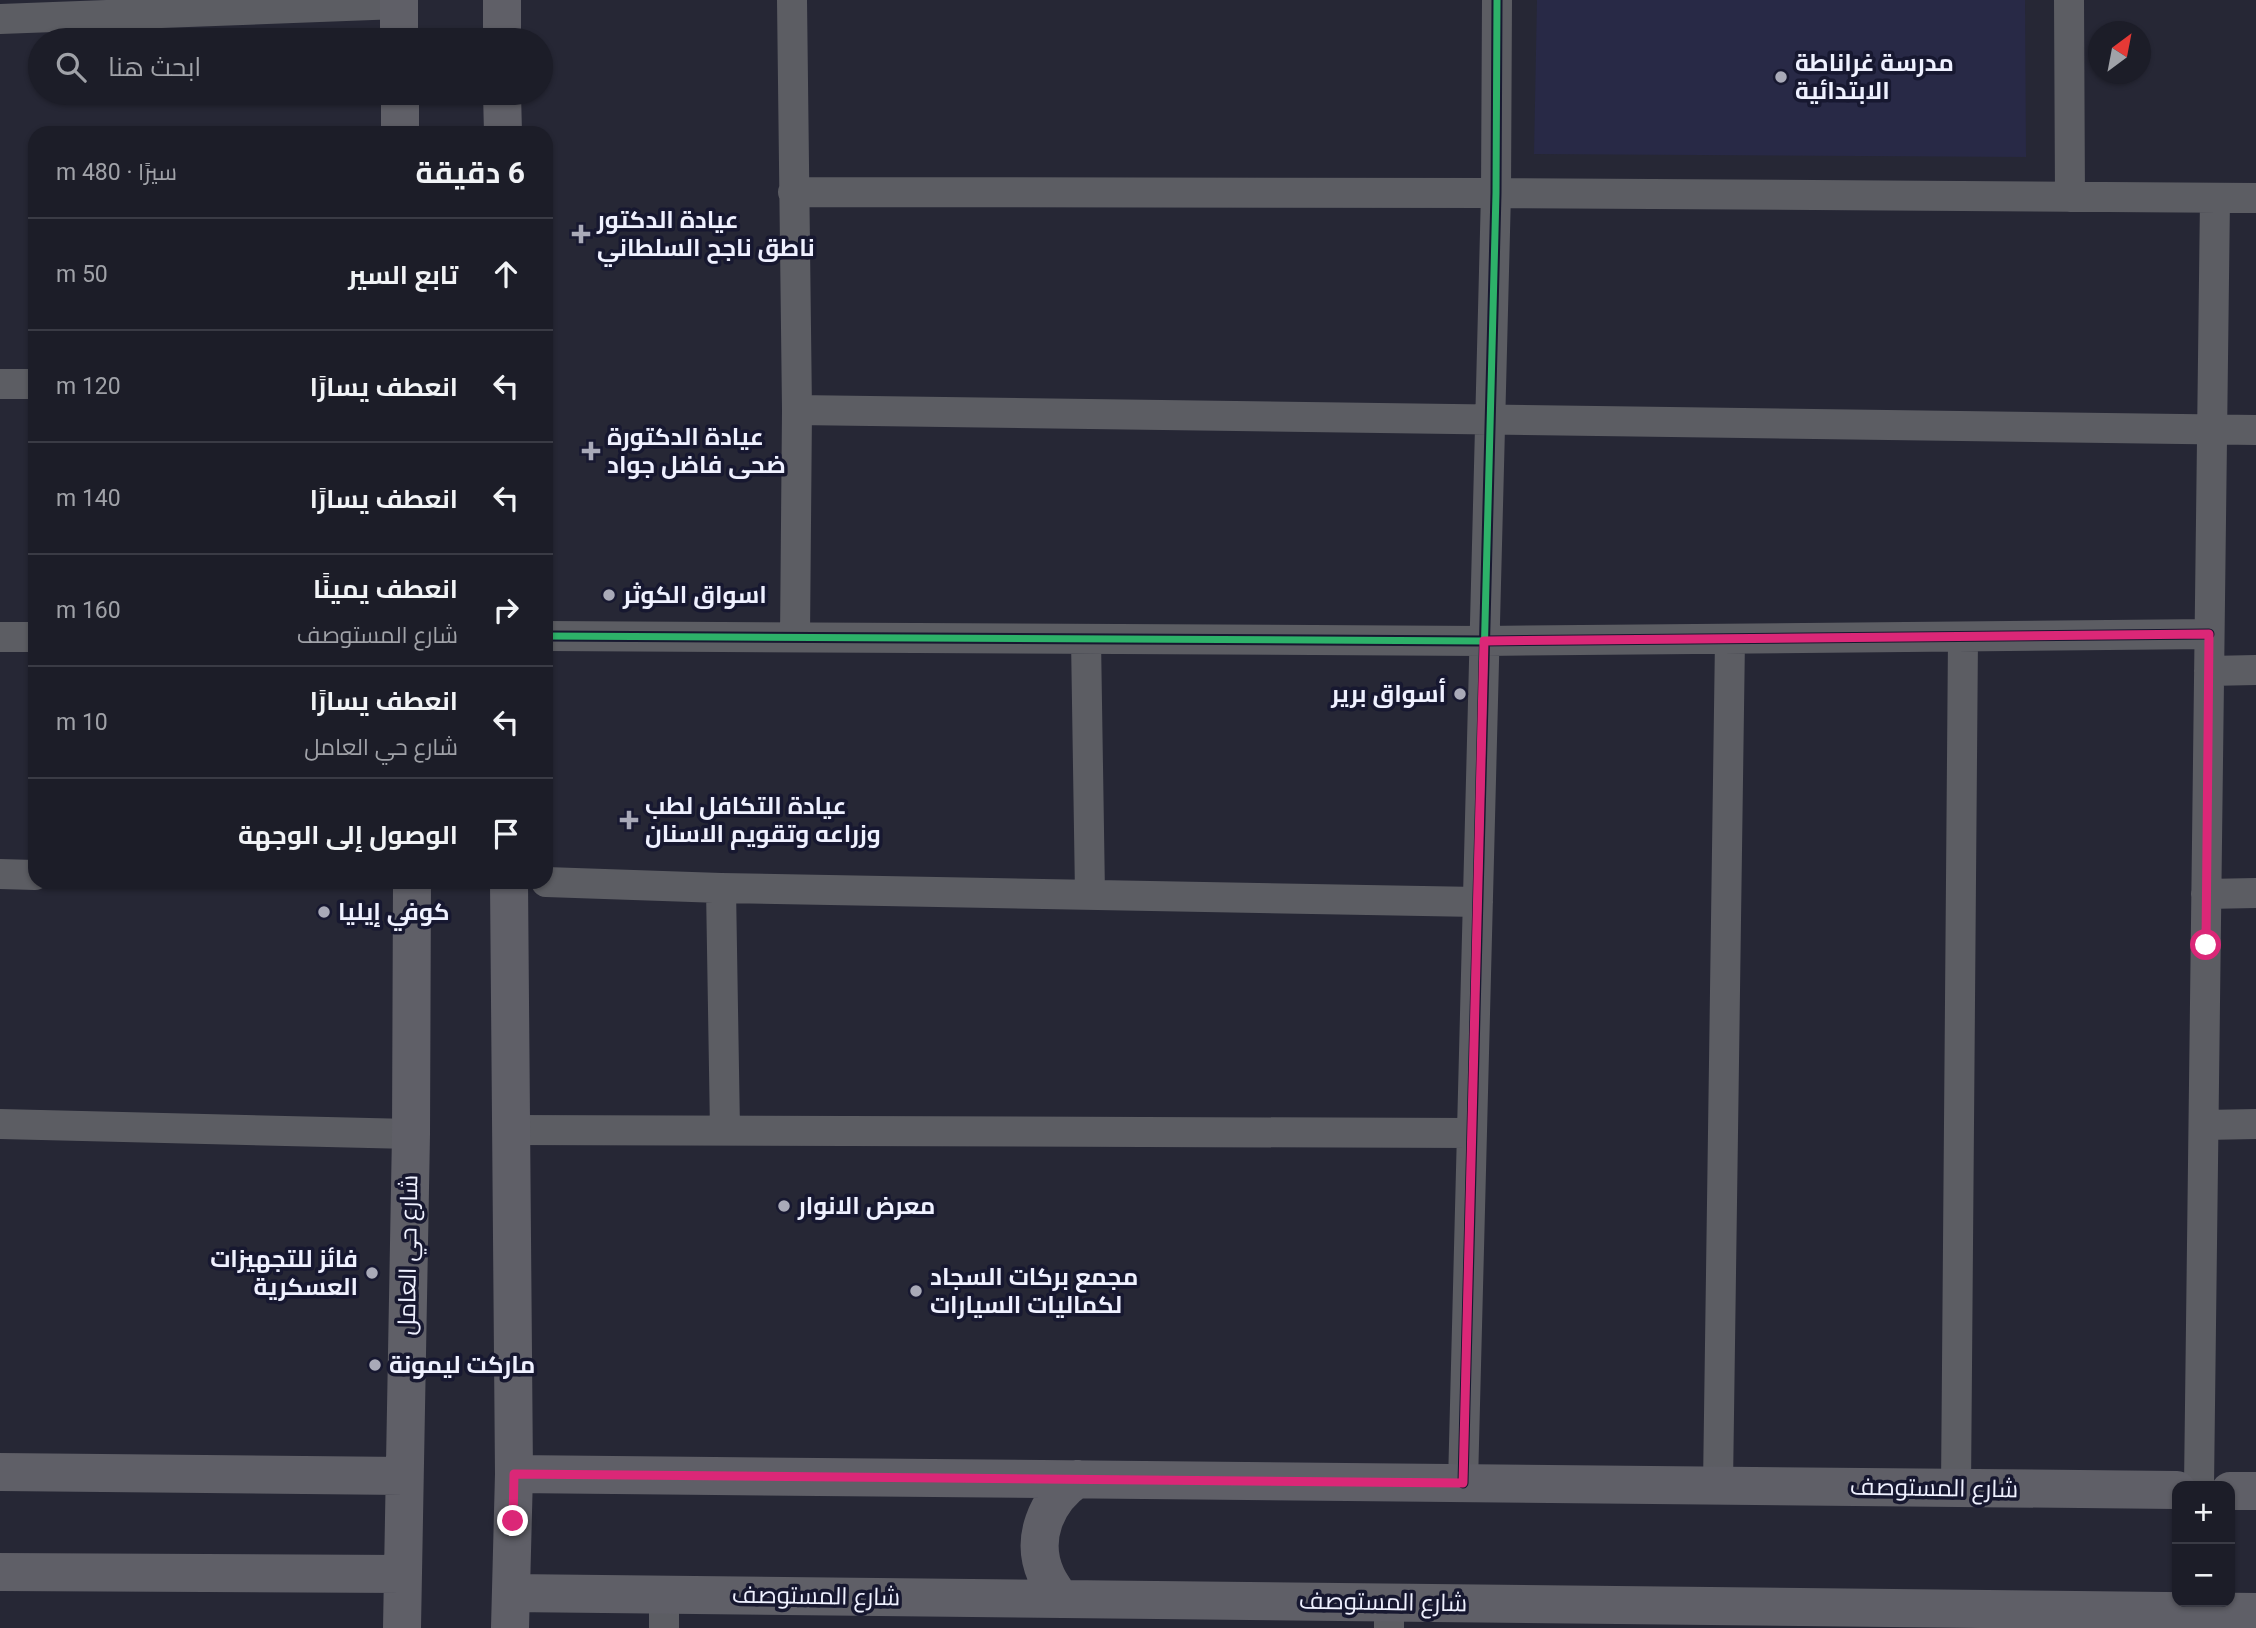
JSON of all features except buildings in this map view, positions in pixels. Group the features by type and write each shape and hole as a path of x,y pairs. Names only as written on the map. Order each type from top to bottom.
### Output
{"main road":[{"path":"502,0 502,28"},
{"path":"400,105 400,126"},
{"path":"502,105 503,126"},
{"name":"شارع حي العامل","path":"402,1628 411,1135 412,889"},
{"path":"509,889 514,1474 511,1610"},
{"path":"0,1472 404,1476"},
{"name":"شارع المستوصف","path":"514,1474 2172,1490"},
{"path":"1060,1599 1046,1576 1040,1557 1039,1538 1052,1502 1064,1488 1077,1479"},
{"path":"2235,1491 2256,1491"},
{"path":"0,1572 403,1574"},
{"name":"شارع المستوصف","path":"511,1610 664,1611 1060,1599 1389,1615 2256,1612"}],"street":[{"path":"792,0 797,410 795,637"},
{"path":"1463,1483 1496,193 1497,0"},
{"path":"2070,0 2070,197"},
{"path":"0,19 399,15"},
{"path":"793,192 2256,198"},
{"path":"2199,1481 2215,198"},
{"path":"0,384 28,384"},
{"path":"797,410 2256,430"},
{"path":"553,636 1484,641 2209,634"},
{"path":"0,637 28,637"},
{"path":"1956,1488 1963,637"},
{"path":"1086,639 1090,894"},
{"path":"1718,1485 1730,639"},
{"path":"2209,671 2256,670"},
{"path":"0,874 28,875"},
{"path":"553,882 721,888 1478,902"},
{"path":"721,888 726,1130"},
{"path":"2206,894 2256,893"},
{"path":"0,1124 411,1135"},
{"path":"2204,1125 2256,1124"},
{"path":"510,1129 1471,1133"}],"shaded area":[{"name":"مدرسة غراناطة الابتدائية","path":"1537,0 2025,0 2026,157 1534,154"}],"cycle path":[{"path":"1463,1483 1496,193 1497,0"},
{"path":"553,636 1484,641 2209,634"}],"place":[{"name":"مدرسة غراناطة الابتدائية","path":"1781,77"},
{"name":"عيادة الدكتور ناطق ناجح السلطاني","path":"581,234"},
{"name":"عيادة الدكتورة ضحى فاضل جواد","path":"591,451"},
{"name":"اسواق الكوثر","path":"609,595"},
{"name":"أسواق برير","path":"1460,694"},
{"name":"عيادة التكافل لطب وزراعه وتقويم الاسنان","path":"629,820"},
{"name":"كوفي إيليا","path":"324,912"},
{"name":"معرض الانوار","path":"784,1206"},
{"name":"فائز للتجهيزات العسكرية","path":"372,1273"},
{"name":"مجمع بركات السجاد لكماليات السيارات","path":"916,1291"},
{"name":"ماركت ليمونة","path":"375,1365"}],"route":[{"path":"513,1521 514,1474 1463,1483 1484,641 2209,634 2206,945"}]}
